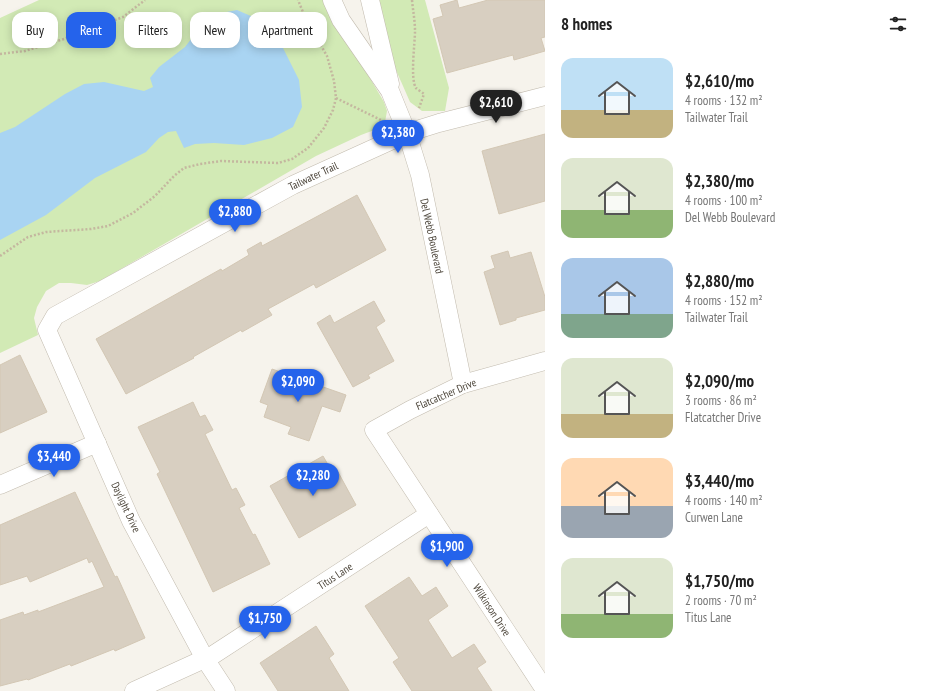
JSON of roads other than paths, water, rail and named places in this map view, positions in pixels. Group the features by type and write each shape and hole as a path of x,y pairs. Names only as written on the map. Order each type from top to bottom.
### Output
{"street":[{"name":"Del Webb Boulevard","path":"332,0 341,20 390,91"},
{"name":"Del Webb Boulevard","path":"370,0 390,91 407,133 420,175 463,384"},
{"name":"Tailwater Trail","path":"55,316 293,185 407,133 545,96"},
{"name":"Daylight Drive","path":"55,316 47,330 131,521 205,660 226,691"},
{"name":"Flatcatcher Drive","path":"374,430 410,410 463,384 545,361"},
{"name":"Wilkinson Drive","path":"374,430 545,690"},
{"path":"0,485 97,443"},
{"name":"Titus Lane","path":"134,691 205,660 429,514"}],"water":[{"path":"237,10 248,15 248,48 283,48 299,80 302,107 293,127 272,138 244,145 214,143 195,144 184,148 176,131 168,132 159,138 146,152 95,178 46,215 0,240 0,133 15,127 65,94 84,84 104,82 144,91 153,87 150,78 159,67 185,47 190,40 190,48 240,48 240,12 226,12"}]}
